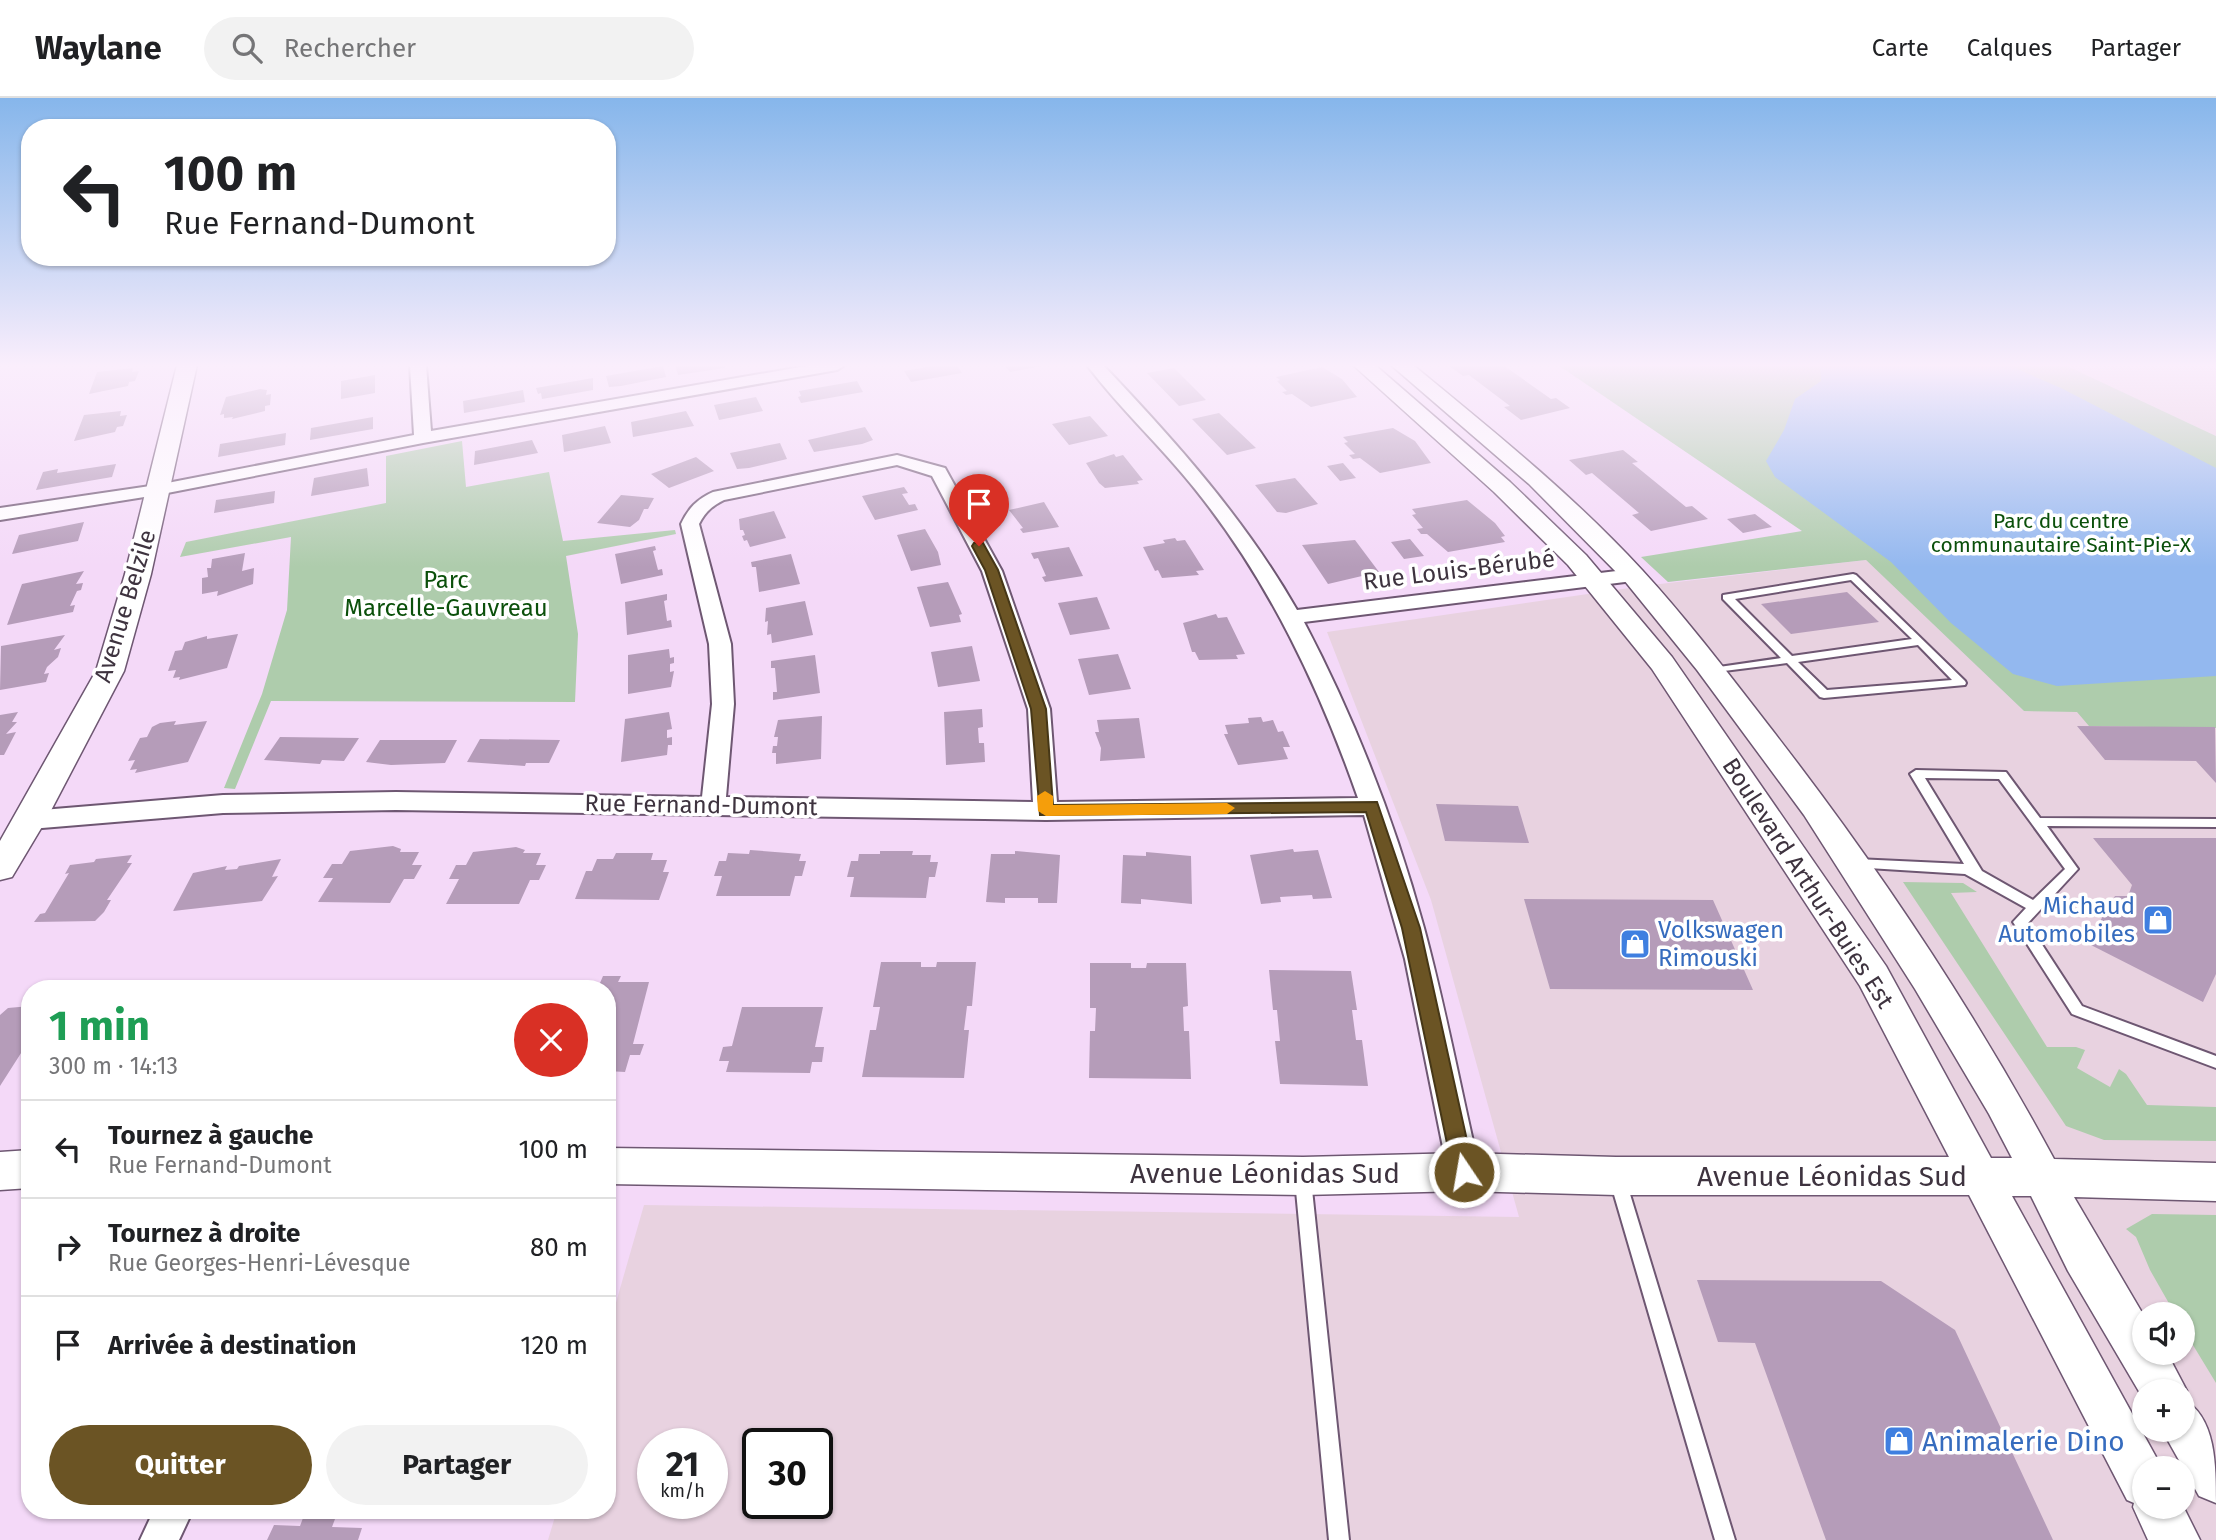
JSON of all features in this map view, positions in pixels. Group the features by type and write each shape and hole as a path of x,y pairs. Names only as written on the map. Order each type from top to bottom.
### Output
{"street":[{"name":"Avenue Belzile","path":"0,867 30,820 110,671 138,574 172,432"},
{"path":"423,432 423,438"},
{"path":"0,514 158,491 455,432"},
{"path":"1155,432 1202,485 1292,617 1330,695 1372,806 1411,928 1464,1172"},
{"name":"Boulevard Arthur-Buies Est","path":"1440,432 1502,487 1593,579 1662,663 1873,976 2132,1461"},
{"name":"Boulevard Arthur-Buies Est","path":"1481,432 1536,479 1633,575 1712,671 1815,807 1928,979 2003,1101 2083,1256 2157,1379"},
{"path":"713,805 723,704 720,644 690,524 696,511 706,501 719,496 897,460 939,472 992,570 1039,709 1046,811"},
{"name":"Rue Louis-Bérubé","path":"1292,617 1633,575"},
{"name":"Rue Fernand-Dumont","path":"30,820 223,804 396,802 1046,811 1372,806"},
{"name":"Avenue Léonidas Sud","path":"616,1166 1303,1176 1464,1172 2216,1182"},
{"path":"0,1171 21,1170"},
{"path":"2194,1442 2216,1479"},
{"path":"159,1540 170,1519"},
{"path":"2164,1519 2175,1540"}],"lane":[{"path":"1853,577 1961,683 1824,694 1789,661 1727,597 1853,577"},
{"path":"1712,671 1920,641"},
{"path":"1977,874 1916,774 2002,775 2072,869 2020,922 2077,1010 2216,1062"},
{"path":"2037,822 2216,823"},
{"path":"1853,864 1967,869 2035,907"},
{"path":"1303,1176 1339,1540"},
{"path":"1616,1176 1725,1540"}],"shaded area":[{"path":"1866,560 2024,711 2216,713 2216,1540 548,1540 554,1519 616,1519 616,1303 644,1205 1519,1217 1431,900 1327,632 1643,586"}],"green space":[{"name":"Parc du centre communautaire Saint-Pie-X","path":"1657,432 2208,432 2216,436 2216,728 2089,726 2077,712 2024,711 1866,560 1668,582 1641,557 1802,531"},
{"name":"Parc Marcelle-Gauvreau","path":"462,441 466,487 549,472 563,541 675,530 676,534 566,556 578,634 575,702 271,701 235,789 224,788 262,694 287,610 291,537 180,557 186,542 386,503 386,456"},
{"path":"1903,882 1963,883 1977,892 1951,893 2047,1047 2076,1047 2085,1050 2077,1068 2110,1087 2119,1069 2126,1074 2147,1105 2216,1107 2216,1141 2104,1140 2066,1126"},
{"path":"2152,1214 2216,1215 2216,1383 2195,1348 2195,1302 2168,1302 2136,1237 2126,1229"}],"water":[{"path":"1783,432 2147,432 2216,468 2216,676 2057,686 2013,674 1951,623 1891,562 1775,477 1766,461"}],"building":[{"path":"77,432 114,432 74,441"},
{"path":"311,432 354,432 310,440"},
{"path":"607,432 611,443 564,452 562,435"},
{"path":"632,432 659,432 633,437"},
{"path":"842,432 868,432 873,440 814,452 808,440"},
{"path":"1059,432 1105,432 1108,436 1069,445"},
{"path":"1205,432 1239,432 1256,448 1227,455"},
{"path":"1369,432 1400,432 1415,441 1431,463 1380,473 1360,458 1353,459 1349,455 1355,454 1344,443 1348,442 1343,437"},
{"path":"286,433 285,445 218,457 220,444"},
{"path":"532,440 538,453 474,465 475,451"},
{"path":"780,443 787,459 749,468 737,469 730,453"},
{"path":"1623,450 1638,462 1632,463 1686,507 1692,506 1708,519 1651,531 1632,515 1639,513 1592,473 1586,475 1569,460"},
{"path":"1114,454 1116,457 1123,455 1143,480 1137,481 1139,484 1105,488 1099,483 1086,463"},
{"path":"696,457 714,471 669,488 651,474"},
{"path":"1343,463 1356,478 1340,481 1327,466"},
{"path":"116,464 112,477 36,490 43,472 58,469 57,473"},
{"path":"367,468 369,486 311,496 314,478"},
{"path":"1295,478 1318,504 1286,513 1277,512 1255,485"},
{"path":"904,487 908,493 902,494 909,505 915,504 918,510 875,520 862,496"},
{"path":"275,491 274,503 214,513 216,500"},
{"path":"621,495 654,498 639,520 630,527 597,523"},
{"path":"1467,500 1495,523 1505,536 1501,537 1505,542 1448,552 1417,529 1423,528 1412,515 1416,514 1412,509"},
{"path":"1044,502 1059,527 1023,533 1020,529 1023,528 1009,510"},
{"path":"774,511 786,538 750,547 742,536 745,535 743,530 740,530 739,519"},
{"path":"1755,514 1772,527 1743,533 1727,519"},
{"path":"84,522 78,541 12,554 19,535"},
{"path":"925,529 938,552 941,565 911,571 897,535"},
{"path":"1175,538 1177,541 1185,540 1204,570 1196,571 1199,575 1162,578 1158,570 1155,571 1143,547 1165,543 1163,540"},
{"path":"1410,539 1424,556 1404,559 1391,542"},
{"path":"1355,540 1379,572 1328,584 1302,545"},
{"path":"655,546 656,550 653,551 658,570 662,569 663,575 621,584 615,554"},
{"path":"1069,547 1083,576 1045,582 1042,577 1046,576 1038,558 1034,559 1031,553"},
{"path":"245,553 242,571 254,568 253,584 217,596 218,591 202,594 202,578 208,577 207,568 211,568 212,559"},
{"path":"791,554 800,584 759,592 756,567 752,567 751,562"},
{"path":"84,571 76,584 83,583 81,590 77,591 70,606 75,605 73,612 7,625 22,584"},
{"path":"948,582 962,614 959,615 961,622 930,627 917,587"},
{"path":"1847,592 1879,622 1791,634 1761,604"},
{"path":"667,594 667,600 664,601 667,621 671,620 672,627 627,635 625,602"},
{"path":"1097,597 1110,629 1070,635 1058,603"},
{"path":"805,601 813,635 772,643 771,634 767,635 766,608"},
{"path":"1216,614 1218,618 1227,617 1245,654 1236,655 1238,659 1199,660 1195,652 1192,652 1183,623"},
{"path":"238,634 227,668 179,680 180,677 173,678 176,670 168,671 175,651 182,650 185,642 207,636 207,639"},
{"path":"65,635 54,650 61,648 58,657 47,667 44,674 49,673 46,682 0,690 1,646"},
{"path":"972,646 980,681 938,687 931,652"},
{"path":"669,649 670,658 674,657 674,663 670,664 670,672 674,671 671,687 628,694 628,655"},
{"path":"1118,654 1131,689 1089,695 1078,659"},
{"path":"815,655 820,693 773,700 773,692 777,692 775,668 771,668 771,661"},
{"path":"982,709 983,727 978,728 979,743 984,743 985,762 946,765 944,712"},
{"path":"18,712 12,722 17,722 6,734 16,732 4,755 0,755 0,715"},
{"path":"669,712 672,729 667,730 667,738 672,737 672,745 668,745 667,755 621,762 625,719"},
{"path":"822,716 821,759 776,764 776,753 772,753 773,746 777,746 778,737 774,737 778,720"},
{"path":"1261,717 1263,722 1273,720 1278,732 1283,731 1290,747 1283,747 1288,759 1238,765 1224,734 1228,734 1225,725 1249,723 1248,718"},
{"path":"1139,718 1145,758 1100,761 1101,748 1095,732 1099,732 1097,720"},
{"path":"176,721 174,725 207,721 188,762 135,773 137,769 130,770 135,760 128,761 140,738 147,737 152,727 160,723"},
{"path":"2077,726 2215,727 2216,783 2196,761 2105,760"},
{"path":"280,737 359,738 344,761 322,760 320,764 264,760"},
{"path":"480,739 560,740 549,763 526,763 525,766 467,762"},
{"path":"380,740 457,740 445,763 391,765 366,762"},
{"path":"1436,804 1518,806 1529,843 1445,841"},
{"name":"Michaud Automobiles","path":"2093,838 2216,838 2216,974 2203,1002 2087,943 2115,896 2128,896 2132,885"},
{"path":"393,846 401,849 400,852 419,852 412,865 422,865 414,879 404,879 390,903 318,902 333,878 323,878 332,864 342,864 350,851"},
{"path":"516,847 525,850 523,853 541,853 536,865 546,865 539,880 530,880 519,904 446,904 459,879 449,879 456,865 466,865 473,852"},
{"path":"1293,849 1294,852 1318,850 1332,898 1313,899 1312,895 1280,897 1281,902 1261,904 1250,855"},
{"path":"750,850 801,854 799,861 806,861 802,876 795,876 790,896 716,896 722,876 714,876 719,861 726,861 728,853 749,854"},
{"path":"880,851 913,851 912,855 931,855 930,862 938,862 935,877 929,877 926,898 850,897 854,877 847,877 851,861 858,861 859,854 880,854"},
{"path":"1015,851 1060,855 1057,903 1038,903 1038,898 1005,898 1005,903 986,902 991,854 1015,854"},
{"path":"1146,852 1191,856 1192,904 1141,899 1141,904 1121,903 1123,855 1146,856"},
{"path":"616,853 653,853 651,860 667,860 663,872 669,872 659,900 575,899 586,871 592,871 597,859 613,859"},
{"path":"132,855 127,863 132,863 107,900 111,900 104,912 95,921 34,922 40,914 45,913 69,873 65,874 70,865"},
{"path":"281,859 272,877 278,876 262,901 173,911 193,873 227,866 225,870 237,869 239,866"},
{"name":"Volkswagen Rimouski","path":"1524,899 1713,900 1753,990 1550,989"},
{"path":"881,962 921,962 921,967 936,967 937,962 976,962 972,1006 967,1006 964,1030 969,1030 964,1078 862,1077 870,1030 876,1030 880,1007 873,1007"},
{"path":"1090,963 1131,963 1131,968 1146,968 1147,963 1186,963 1188,1006 1183,1007 1184,1031 1189,1031 1191,1079 1089,1078 1090,1031 1095,1031 1096,1008 1090,1008"},
{"path":"1269,970 1351,971 1357,1010 1352,1010 1356,1040 1362,1040 1368,1086 1280,1084 1275,1041 1280,1041 1277,1010 1273,1010"},
{"path":"603,976 621,976 618,982 649,982 633,1044 644,1044 640,1055 630,1055 625,1072 616,1072 616,980 601,980"},
{"path":"21,1007 21,1053 0,1086 0,1015 8,1008"},
{"path":"742,1007 823,1007 815,1047 824,1047 822,1062 812,1062 810,1073 726,1072 729,1061 719,1061 723,1047 732,1046"},
{"name":"Animalerie Dino","path":"1697,1280 1881,1281 1955,1330 2053,1540 1826,1540 1755,1343 1718,1342"},
{"path":"303,1519 335,1519 332,1527 362,1528 358,1540 267,1540 274,1525 300,1526"}],"slow traffic":[{"path":"1045,796 1046,811 1227,808"}],"place":[{"name":"Michaud Automobiles","path":"2158,920"},
{"name":"Volkswagen Rimouski","path":"1635,944"},
{"name":"Animalerie Dino","path":"1899,1441"}],"route":[{"path":"979,546 992,570 1039,709 1046,811 1372,806 1411,928 1464,1172"}]}
